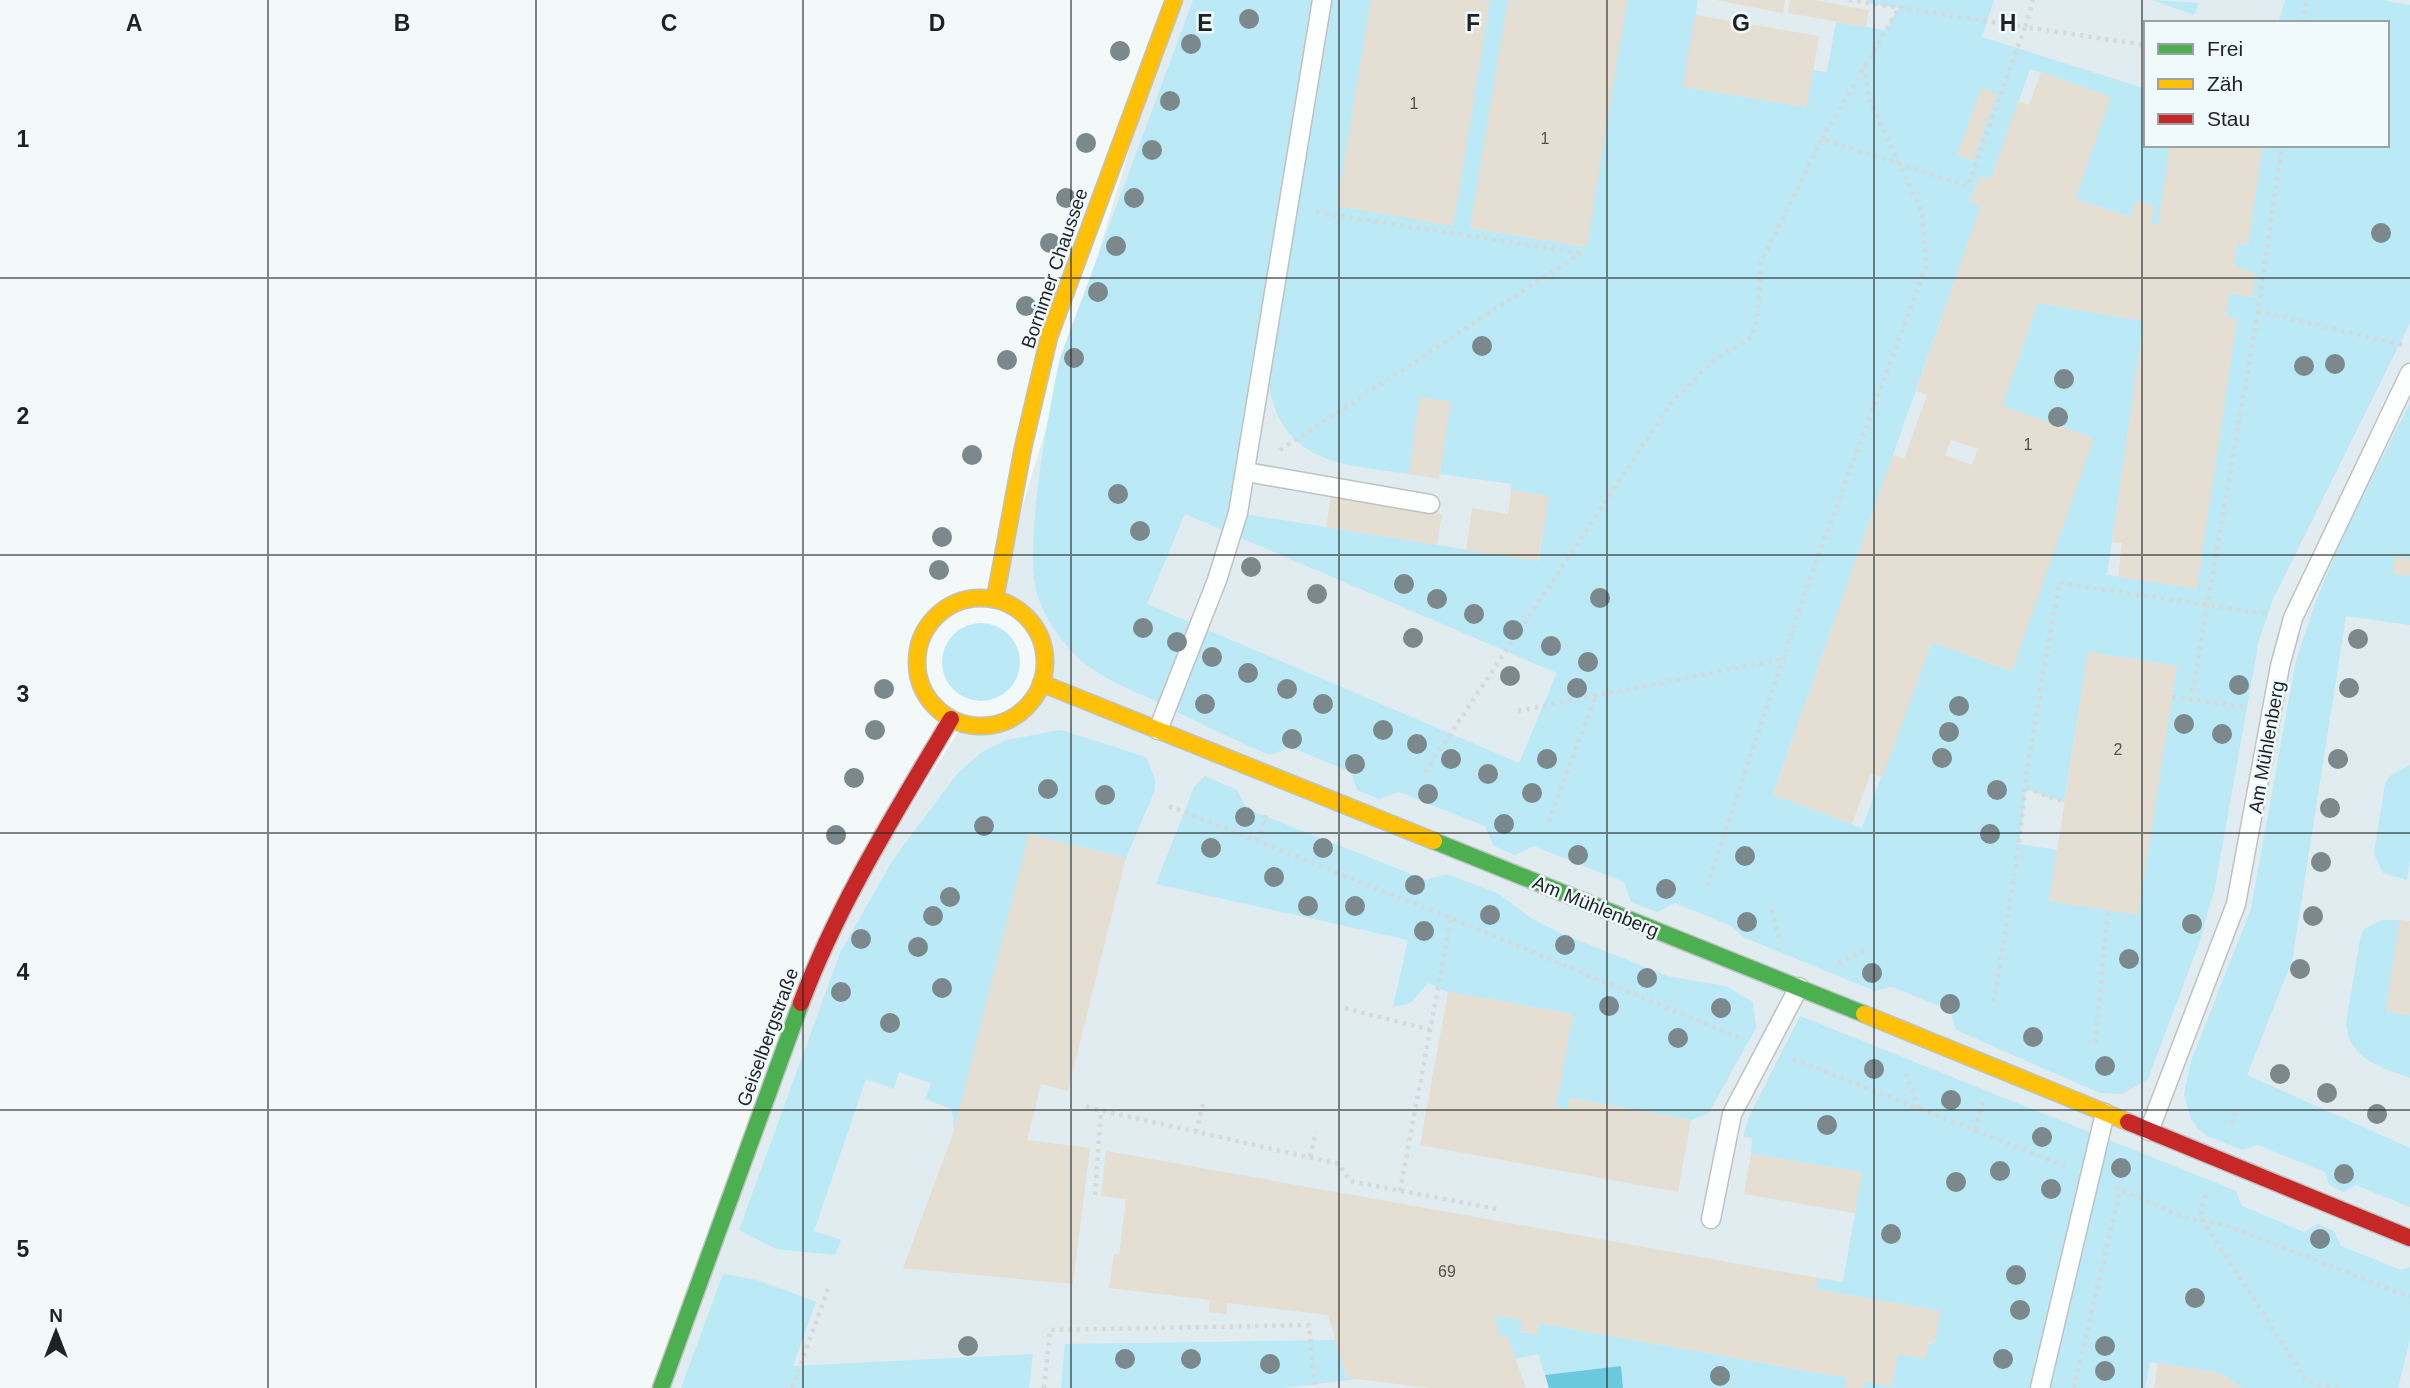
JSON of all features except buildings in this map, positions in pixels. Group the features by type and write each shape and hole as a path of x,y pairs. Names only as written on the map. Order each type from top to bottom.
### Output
{"street":[{"name":"Bornimer Chaussee","path":"995,599 1023,448 1049,337 1174,0"},
{"path":"975,598 995,599 1021,611 1038,633 1045,663 1041,683 1028,706 1003,722 975,726 951,719 935,707 923,690 917,670 918,650 925,630 938,615 955,603 975,598"},
{"name":"Am Mühlenberg","path":"1041,683 1799,987 2410,1238"},
{"name":"Geiselbergstraße","path":"661,1388 822,947 848,894 951,719"}],"lane":[{"path":"1158,730 1217,580 1238,513 1322,0"},
{"name":"Am Mühlenberg","path":"2150,1131 2236,904 2272,711 2294,618 2410,373"},
{"path":"1246,472 1430,504"},
{"path":"1711,1219 1729,1123 1799,987"},
{"path":"2040,1388 2105,1113"}],"path":[{"path":"1849,0 2144,45"},
{"path":"1822,139 1968,186 2033,0"},
{"path":"2302,21 2307,0"},
{"path":"1425,772 1672,402 1713,361 1751,337 1757,321 1761,262 1822,139 1899,8"},
{"path":"1707,886 1807,586 1926,266 1922,212 1868,97 1865,65"},
{"path":"2191,700 2258,312 2282,147"},
{"path":"1246,472 1581,253 1289,207"},
{"path":"2258,312 2410,346"},
{"path":"1994,1002 2059,583 2294,618"},
{"path":"1518,711 1783,659"},
{"path":"1549,822 1596,696"},
{"path":"2172,697 2272,711"},
{"path":"2026,788 2064,802"},
{"path":"1169,806 2089,1175"},
{"path":"2095,1044 2108,910"},
{"path":"1400,1191 1451,918"},
{"path":"1345,1008 1430,1030"},
{"path":"1903,1064 1919,1108"},
{"path":"1196,1132 1202,1104"},
{"path":"1086,1107 1339,1164 1350,1181 1497,1209"},
{"path":"1095,1195 1101,1110"},
{"path":"1310,1157 1316,1132"},
{"path":"2218,1160 2201,1210 2202,1220 2308,1382 2342,1388"},
{"path":"2074,1388 2120,1190 2186,1218 2223,1224 2410,1297"},
{"path":"792,1388 830,1286"},
{"path":"1044,1388 1050,1330 1309,1325 1315,1388"}],"shaded area":[{"path":"1174,0 2410,0 2410,1388 661,1388 822,947 963,724 989,726 1003,722 1028,706 1041,683 1045,663 1038,633 1021,611 995,599"},
{"path":"1193,0 1371,0 1337,206 1453,225 1490,0 1508,0 1470,228 1586,247 1627,0 1698,0 1684,87 1806,107 1813,70 1827,72 1836,22 1886,30 1898,8 1867,3 1867,0 1994,0 1982,37 2144,88 2144,147 2170,147 2158,226 2150,223 2155,207 2136,200 2130,217 2075,199 2111,97 2030,69 1991,179 1980,176 1970,202 1981,206 1773,794 1862,828 1932,642 2011,671 2002,406 2038,303 2144,321 2107,575 2197,588 2237,320 2226,317 2229,293 2252,297 2256,274 2234,266 2237,243 2248,245 2263,147 2389,147 2389,21 2279,21 2285,0 2382,0 2410,5 2410,323 2273,599 2259,640 2215,887 2200,941 2148,1079 2122,1094 2100,1093 1956,1030 1950,1010 1892,987 1875,991 1743,937 1732,926 1675,903 1657,912 1631,902 1624,882 1534,846 1515,855 1494,846 1485,826 1399,792 1379,799 1357,790 1351,772 1290,747 1270,755 1090,668 1070,649 1051,624 1041,606 1034,576 1035,515 1060,358","holes":["1267,351 1272,400 1281,422 1294,438 1309,450 1326,458 1366,468 1409,474 1420,398 1450,402 1440,474 1512,484 1511,490 1548,496 1539,561 1238,513","1185,514 1557,673 1519,763 1147,604","2088,652 2177,666 2138,914 2049,901 2057,850 2019,844 2026,789 2064,802"]},
{"path":"2152,0 2199,3 2194,15"},
{"path":"2410,403 2410,625 2346,616 2292,961 2247,1075 2410,1148 2410,1207 2356,1185 2344,1192 2329,1185 2325,1172 2257,1145 2243,1150 2207,1136 2191,1119 2184,1095 2191,1061 2251,909 2295,665 2306,631 2346,531"},
{"path":"981,623 996,626 1008,635 1017,647 1020,662 1017,677 1008,689 996,698 981,701 966,698 954,689 945,677 942,662 945,647 954,635 966,626"},
{"path":"1061,730 1146,757 1155,779 1155,790 1126,858 1029,834 954,1131 952,1109 925,1099 931,1083 899,1072 894,1089 866,1079 814,1231 841,1240 835,1255 776,1249 739,1230 840,953 894,858 958,773 982,752 1006,740"},
{"path":"2410,765 2410,859 2407,880 2383,873 2374,854 2385,784 2390,776"},
{"path":"1205,776 1237,790 1247,809 1426,880 1447,874 1499,894 1531,918 1562,934 1667,976 1726,986 1753,1002 1756,1028 1708,1114 1691,1120 1570,1098 1568,1109 1556,1107 1573,1014 1448,992 1428,983 1411,1003 1393,1007 1408,940 1156,884 1194,787"},
{"path":"2382,920 2400,920 2386,1011 2410,1015 2410,1078 2368,1060 2353,1046 2348,1035 2346,1023 2360,939 2364,929"},
{"path":"1800,1016 2236,1191 2242,1206 2304,1232 2318,1224 2334,1231 2341,1246 2401,1270 2410,1267 2410,1339 2398,1388 2243,1388 2220,1373 2150,1362 2145,1388 1863,1388 1864,1381 1892,1386 1898,1354 1935,1342 1940,1311 1816,1289 1818,1278 1843,1282 1862,1172 1751,1154 1752,1138 1743,1137 1748,1119"},
{"path":"723,1274 757,1280 816,1302 793,1366 1033,1354 1029,1388 681,1388"},
{"path":"1494,1315 1522,1320 1521,1332 1537,1334 1539,1323 1847,1378 1845,1388 1623,1388 1621,1366 1545,1375 1538,1354 1516,1359 1508,1337 1500,1336"},
{"path":"1336,1340 1346,1377 1358,1379 1283,1388 1061,1388 1065,1344"}],"water":[{"path":"1621,1366 1623,1388 1549,1388 1545,1375"}],"traffic: fast":[{"path":"1434,841 1864,1014"},
{"path":"661,1388 801,1003"}],"traffic: slow":[{"path":"995,599 1023,448 1049,337 1174,0"},
{"path":"981,598 1005,603 1026,617 1040,638 1045,662 1040,686 1026,707 1005,721 981,726 957,721 936,707 922,686 917,662 922,638 936,617 957,603 981,598"},
{"path":"1041,683 1434,841"},
{"path":"1864,1014 2128,1122"}],"traffic: jam":[{"path":"801,1003 851,893 951,719"},
{"path":"2128,1122 2410,1238"}]}
